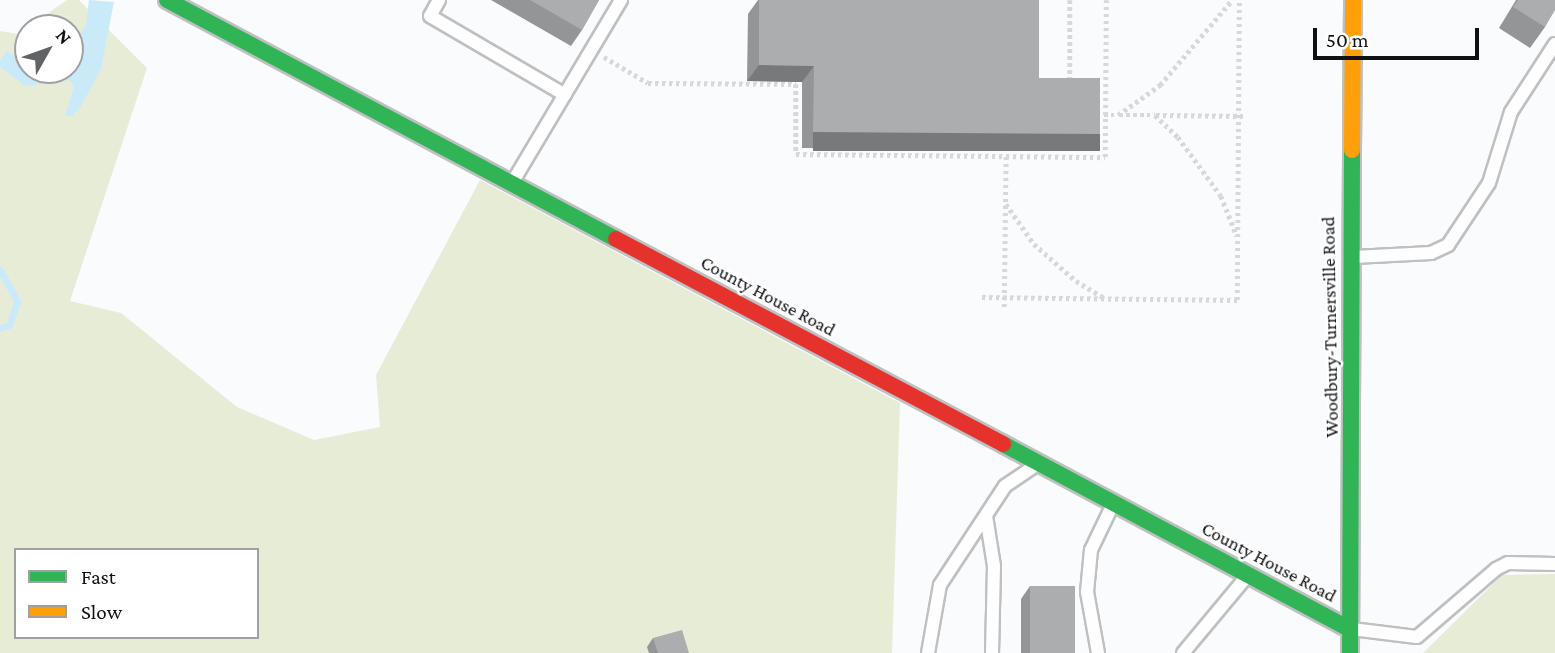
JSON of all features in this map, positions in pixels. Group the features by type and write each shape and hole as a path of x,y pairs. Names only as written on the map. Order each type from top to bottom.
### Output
{"street":[{"name":"County House Road","path":"167,0 1350,629"},
{"name":"Woodbury-Turnersville Road","path":"1350,653 1349,257 1353,0"}],"lane":[{"path":"439,0 430,16 565,95"},
{"path":"511,185 621,0"},
{"path":"1349,257 1431,253 1448,245 1489,183 1511,112 1555,44"},
{"path":"928,653 940,585 1005,486 1038,464"},
{"path":"1098,653 1087,592 1091,550 1113,504"},
{"path":"986,516 994,566 992,653"},
{"path":"1350,629 1417,637 1496,569 1508,563 1555,564"},
{"path":"1183,653 1248,575"}],"path":[{"path":"1070,0 1070,83 1082,83"},
{"path":"591,50 648,83 796,84 796,154 1006,153 1105,157 1107,0"},
{"path":"1118,115 1160,85 1217,23 1232,0"},
{"path":"982,297 1237,300 1241,116 1239,0"},
{"path":"1093,83 1105,83"},
{"path":"1097,115 1241,116"},
{"path":"1155,115 1196,157 1221,196 1238,239"},
{"path":"1004,307 1006,153"},
{"path":"1005,203 1034,244 1076,281 1105,298"}],"green space":[{"path":"67,0 79,0 147,68 70,301 121,313 237,407 314,440 380,427 376,375 480,180 900,403 892,653 0,653 0,31 14,33 14,84 84,84 84,14 47,14"},
{"path":"1555,574 1555,653 1423,653 1502,575"}],"water":[{"path":"89,0 114,2 101,69 81,106 72,116 65,116 74,87 72,84 84,84"},
{"path":"7,51 14,55 14,78 0,67 0,60"}],"building":[{"path":"530,0 599,0 582,30"},
{"path":"759,0 1039,0 1039,78 1100,78 1100,134 813,132 814,66 759,65"},
{"path":"1518,0 1555,0 1555,10 1545,27 1513,7"},
{"path":"1030,586 1075,586 1075,653 1030,653"},
{"path":"682,630 689,653 658,653 653,638"}],"waterway":[{"path":"0,270 17,301 9,325 0,328"}],"traffic: fast":[{"path":"167,0 616,239"},
{"path":"1350,653 1352,150"},
{"path":"1003,444 1350,629"}],"traffic: slow":[{"path":"1352,150 1353,0"}],"traffic: jam":[{"path":"616,239 1003,444"}]}
